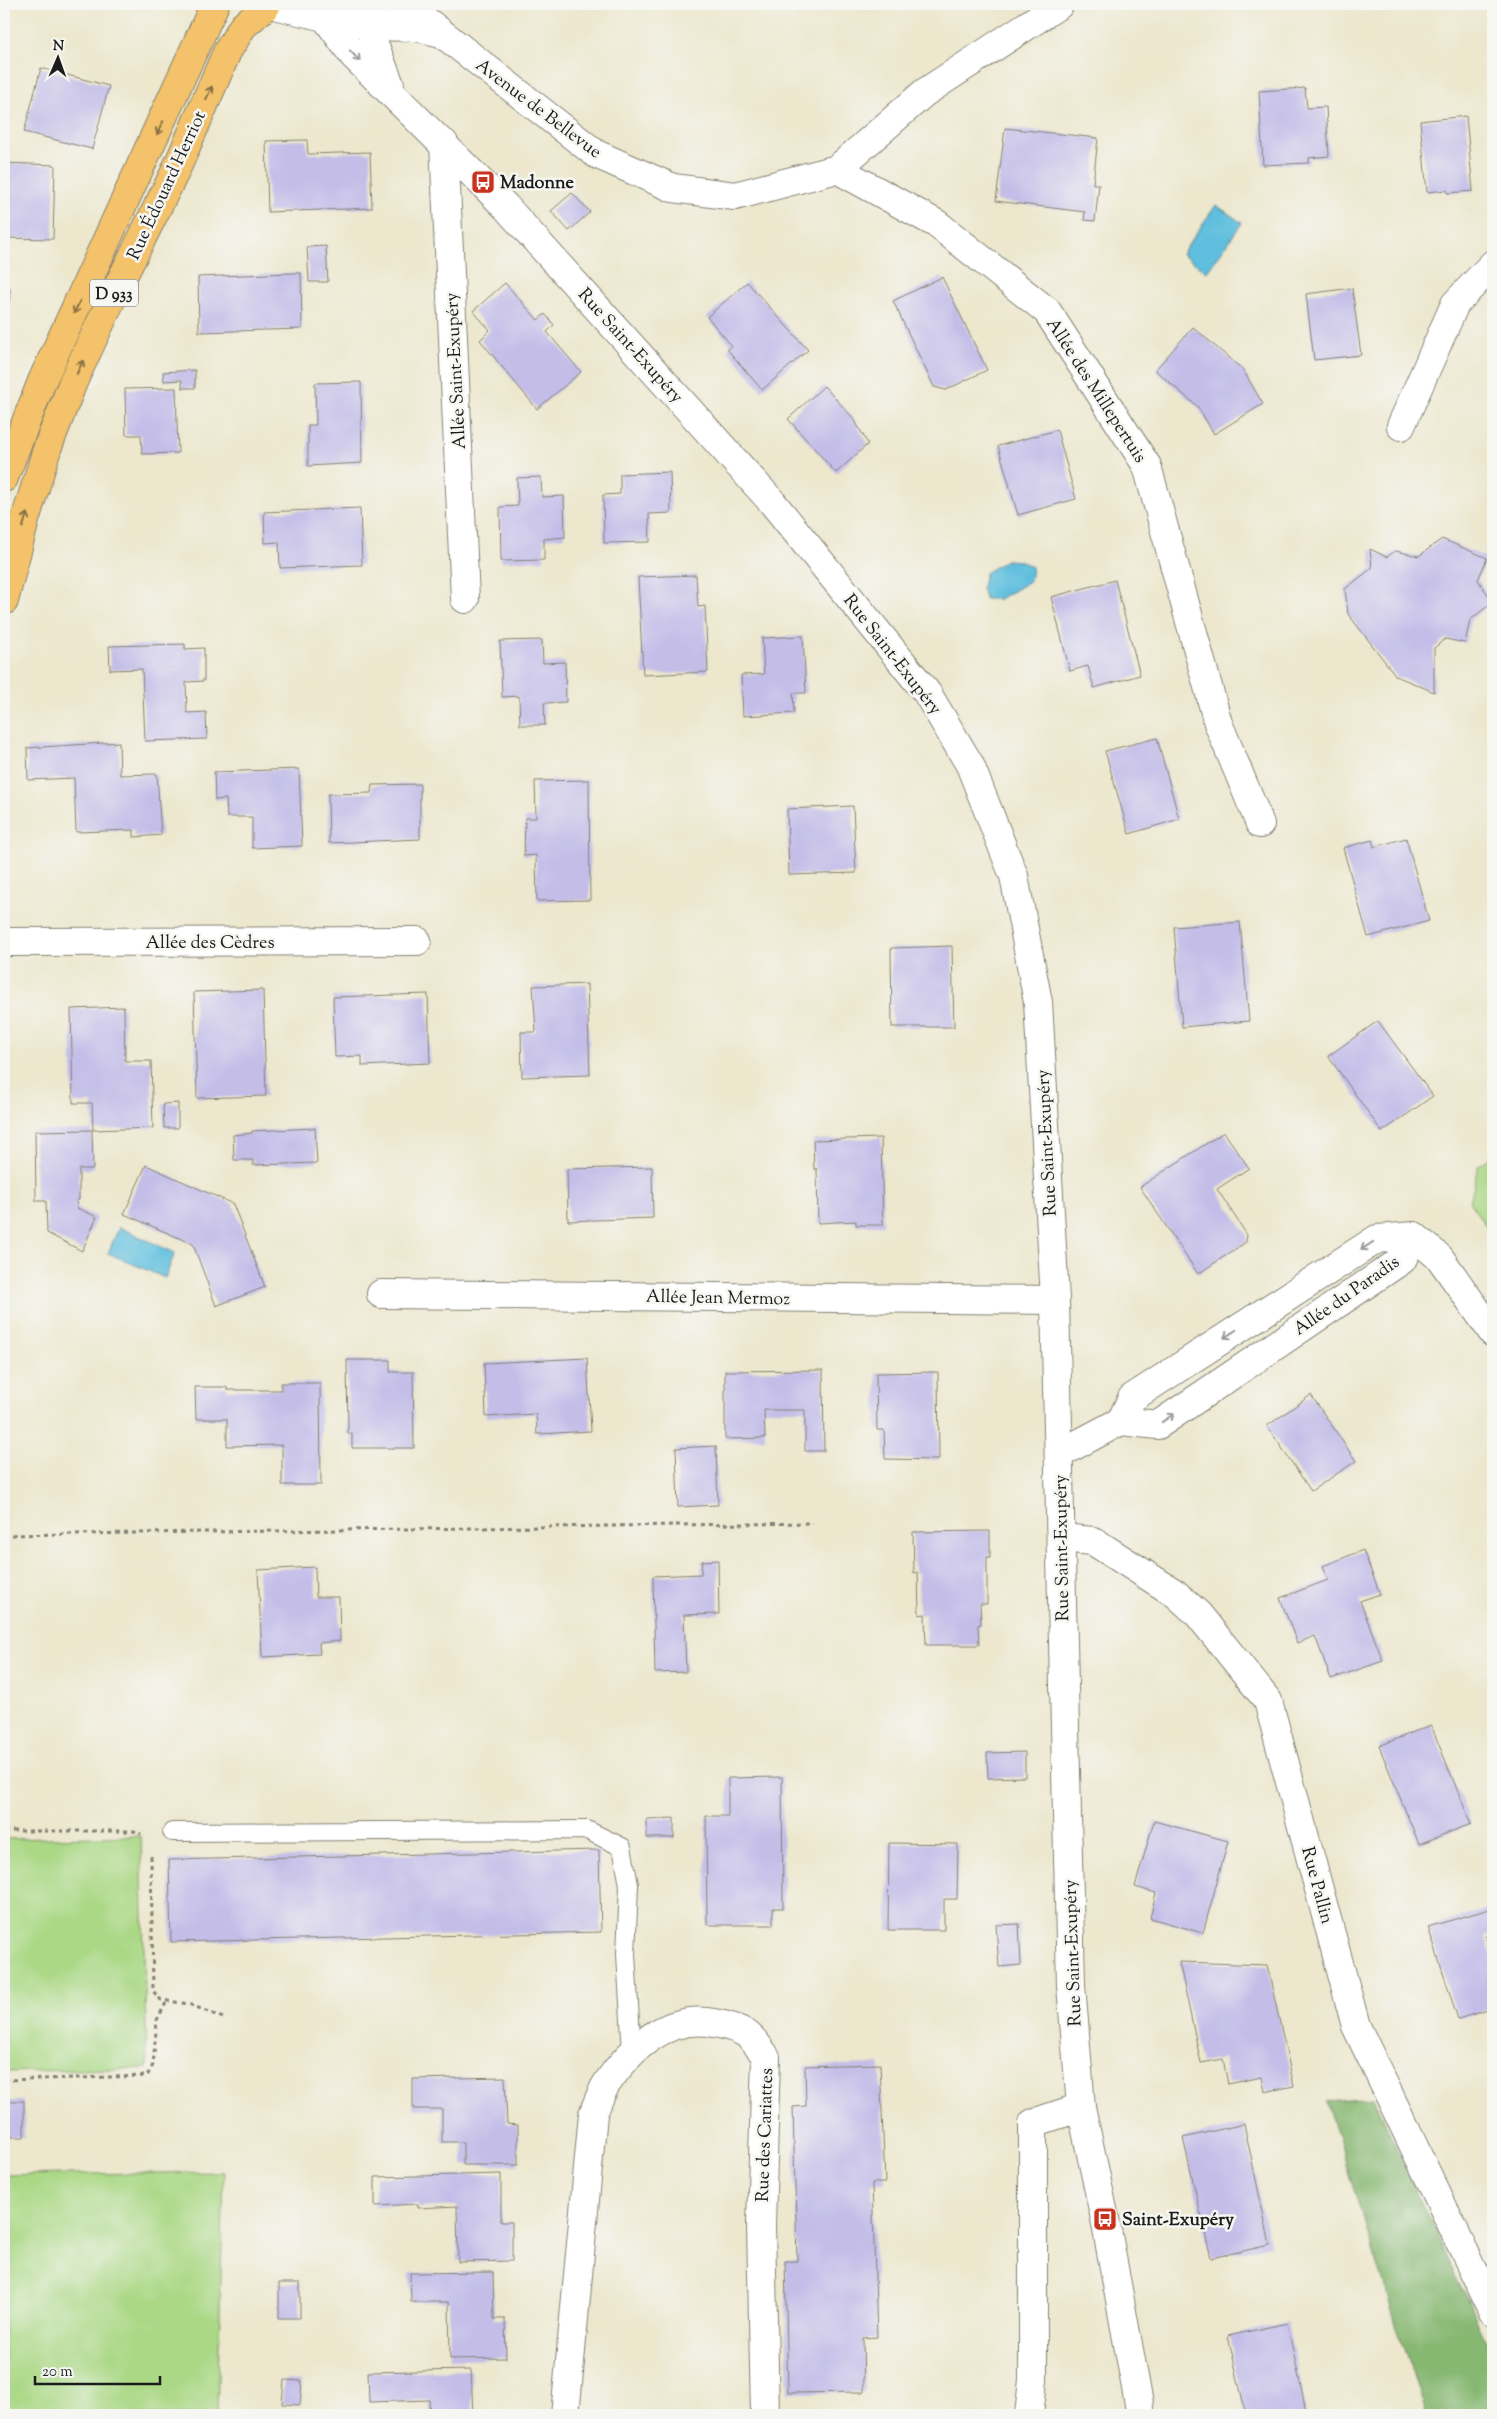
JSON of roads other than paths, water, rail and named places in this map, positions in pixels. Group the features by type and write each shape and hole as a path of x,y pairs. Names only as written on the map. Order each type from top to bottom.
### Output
{"main road":[{"name":"D 933","path":"4,478 42,381 215,4"},
{"name":"Rue Édouard Herriot","path":"4,601 25,520 44,458 74,382 113,296 175,172 227,52 243,26 273,5"}],"street":[{"name":"Avenue de Bellevue","path":"399,4 420,16 596,154 673,188 735,196 837,169 924,93 1060,4"},
{"name":"Avenue de Bellevue","path":"273,5 325,17 369,15 441,33"},
{"name":"Rue Saint-Exupéry","path":"369,15 374,41 392,92"},
{"name":"Rue Saint-Exupéry","path":"325,17 353,55 506,207 772,502 927,693 970,764 1014,876 1038,1002 1055,1300 1071,1985 1082,2107 1105,2218 1141,2415"},
{"name":"Allée Saint-Exupéry","path":"444,144 465,598"},
{"name":"Allée des Millepertuis","path":"837,169 937,224 1046,311 1147,466 1218,723 1260,824"},
{"path":"1402,426 1455,304 1493,264"},
{"name":"Allée des Cèdres","path":"4,942 417,941"},
{"path":"1414,1236 1440,1258 1493,1333"},
{"name":"Allée du Paradis","path":"1414,1236 1402,1260 1158,1425 1121,1421 1132,1398 1376,1239 1414,1236"},
{"name":"Allée Jean Mermoz","path":"381,1294 1055,1300"},
{"path":"1059,1454 1121,1421"},
{"name":"Rue Pallin","path":"1061,1538 1093,1541 1176,1594 1198,1614 1268,1701 1356,2026 1493,2312"},
{"name":"Rue des Cariattes","path":"565,2415 593,2114 606,2084 632,2053 648,2038 675,2024 701,2020 725,2025 749,2035 766,2057 761,2225 765,2415"},
{"path":"1029,2415 1033,2380 1033,2123 1082,2107"}],"lane":[{"path":"172,1832 587,1830 622,1847 629,1885 626,1954 632,2053"}],"water":[{"path":"1216,205 1242,223 1207,272 1182,254"},
{"path":"1006,560 1021,561 1032,567 1030,581 999,599 985,599 982,587 985,573"},
{"path":"119,1227 175,1253 165,1278 108,1253"}],"place":[{"name":"Madonne","path":"483,182"},
{"name":"Saint-Exupéry","path":"1105,2219"}]}
